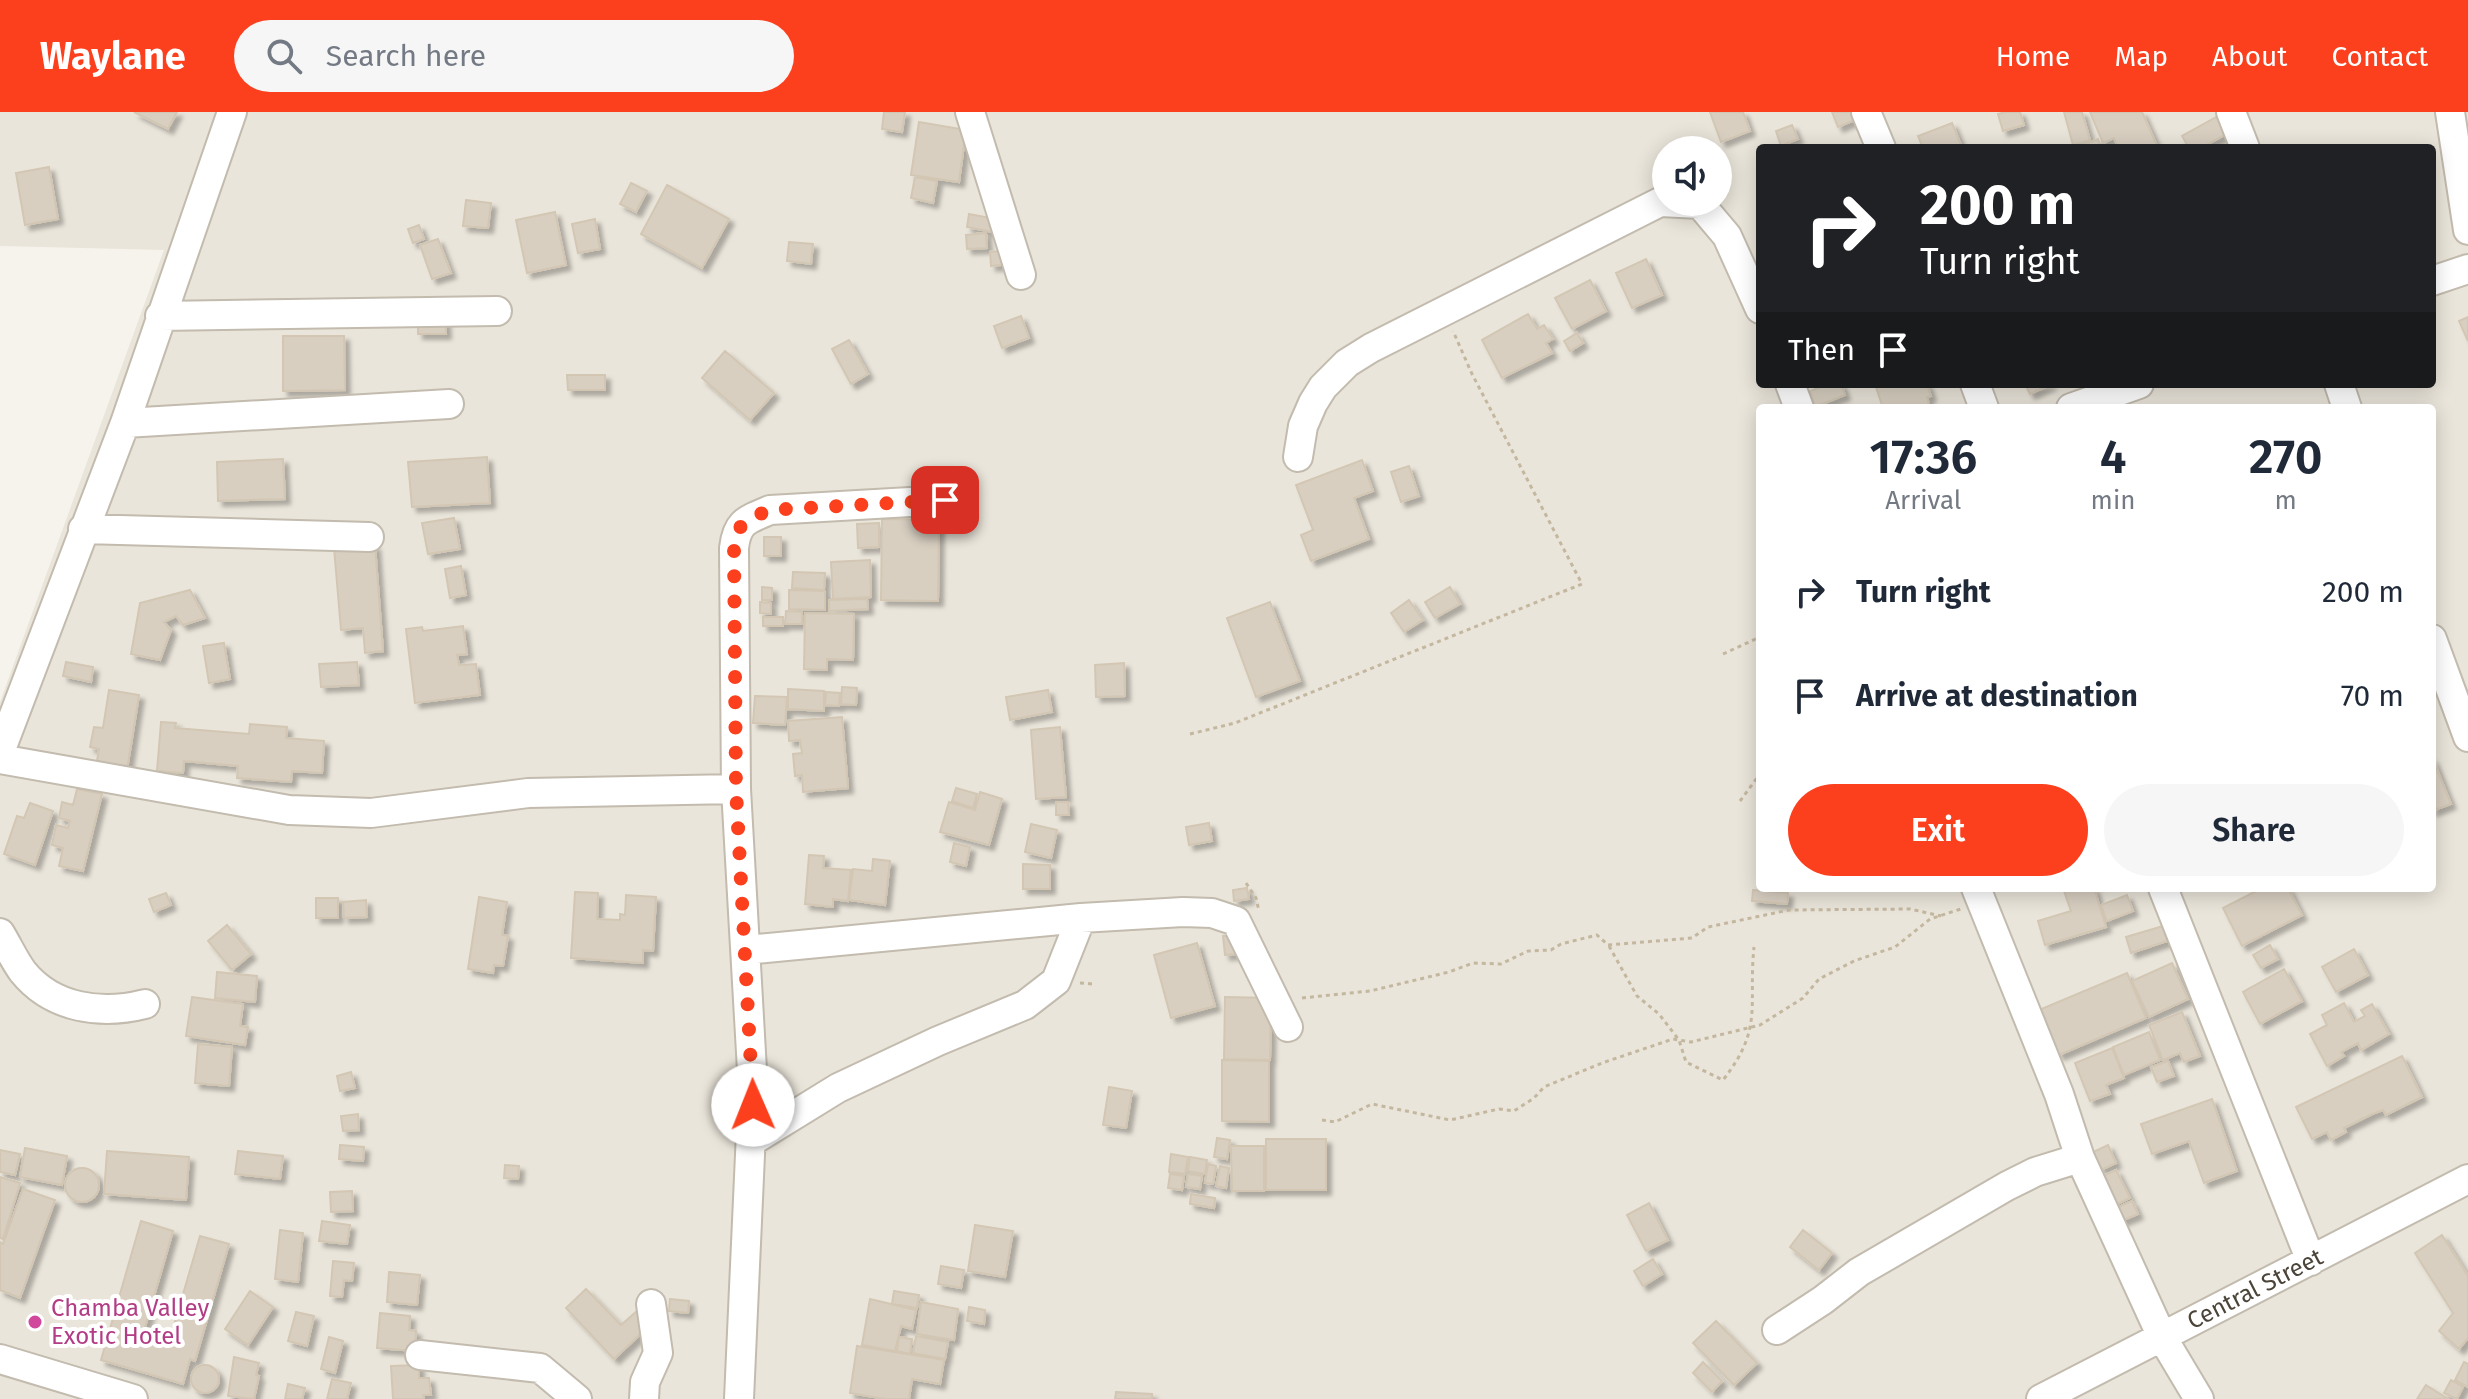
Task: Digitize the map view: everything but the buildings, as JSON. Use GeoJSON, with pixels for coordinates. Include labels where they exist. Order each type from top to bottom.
{"type":"FeatureCollection","features":[{"type":"Feature","properties":{"kind":"street"},"geometry":{"type":"LineString","coordinates":[[0,752],[125,423],[232,112]]}},
{"type":"Feature","properties":{"kind":"street"},"geometry":{"type":"LineString","coordinates":[[970,112],[1021,275]]}},
{"type":"Feature","properties":{"kind":"street"},"geometry":{"type":"LineString","coordinates":[[1866,112],[1879,144]]}},
{"type":"Feature","properties":{"kind":"street"},"geometry":{"type":"LineString","coordinates":[[2231,112],[2243,144]]}},
{"type":"Feature","properties":{"kind":"street"},"geometry":{"type":"LineString","coordinates":[[2450,112],[2468,230]]}},
{"type":"Feature","properties":{"kind":"street"},"geometry":{"type":"LineString","coordinates":[[1298,457],[1303,426],[1313,403],[1323,387],[1347,363],[1660,202],[1700,204],[1727,236],[1756,300]]}},
{"type":"Feature","properties":{"kind":"street"},"geometry":{"type":"LineString","coordinates":[[2436,280],[2468,269]]}},
{"type":"Feature","properties":{"kind":"street"},"geometry":{"type":"LineString","coordinates":[[160,316],[497,311]]}},
{"type":"Feature","properties":{"kind":"street"},"geometry":{"type":"LineString","coordinates":[[2082,404],[2128,388]]}},
{"type":"Feature","properties":{"kind":"street"},"geometry":{"type":"LineString","coordinates":[[125,423],[449,404]]}},
{"type":"Feature","properties":{"kind":"street"},"geometry":{"type":"LineString","coordinates":[[739,1399],[753,1088],[736,789],[736,530],[747,519],[770,510],[945,500]]}},
{"type":"Feature","properties":{"kind":"street"},"geometry":{"type":"LineString","coordinates":[[83,529],[369,537]]}},
{"type":"Feature","properties":{"kind":"street"},"geometry":{"type":"LineString","coordinates":[[2436,650],[2468,737]]}},
{"type":"Feature","properties":{"kind":"street"},"geometry":{"type":"LineString","coordinates":[[0,759],[289,810],[371,813],[528,793],[736,789]]}},
{"type":"Feature","properties":{"kind":"street"},"geometry":{"type":"LineString","coordinates":[[2165,892],[2311,1261]]}},
{"type":"Feature","properties":{"kind":"street"},"geometry":{"type":"LineString","coordinates":[[1979,895],[2059,1094],[2080,1158],[2162,1337],[2199,1399]]}},
{"type":"Feature","properties":{"kind":"street"},"geometry":{"type":"LineString","coordinates":[[746,950],[1081,918],[1212,913],[1236,921],[1288,1027]]}},
{"type":"Feature","properties":{"kind":"street"},"geometry":{"type":"LineString","coordinates":[[752,1141],[838,1088],[1025,1005],[1056,981],[1081,918]]}},
{"type":"Feature","properties":{"kind":"street"},"geometry":{"type":"LineString","coordinates":[[0,933],[23,972],[47,994],[85,1009],[119,1011],[145,1004]]}},
{"type":"Feature","properties":{"kind":"street"},"geometry":{"type":"LineString","coordinates":[[1777,1330],[1859,1272],[2007,1186],[2035,1172],[2080,1158]]}},
{"type":"Feature","properties":{"kind":"street","name":"Central Street"},"geometry":{"type":"LineString","coordinates":[[2041,1399],[2468,1179]]}},
{"type":"Feature","properties":{"kind":"street"},"geometry":{"type":"LineString","coordinates":[[644,1399],[645,1382],[658,1353],[651,1304]]}},
{"type":"Feature","properties":{"kind":"street"},"geometry":{"type":"LineString","coordinates":[[420,1355],[540,1368],[577,1399]]}},
{"type":"Feature","properties":{"kind":"street"},"geometry":{"type":"LineString","coordinates":[[0,1359],[133,1399]]}},
{"type":"Feature","properties":{"kind":"path"},"geometry":{"type":"LineString","coordinates":[[1190,734],[1235,723],[1582,584],[1472,374],[1446,312]]}},
{"type":"Feature","properties":{"kind":"path"},"geometry":{"type":"LineString","coordinates":[[1723,654],[1756,639]]}},
{"type":"Feature","properties":{"kind":"path"},"geometry":{"type":"LineString","coordinates":[[1740,801],[1756,779]]}},
{"type":"Feature","properties":{"kind":"path"},"geometry":{"type":"LineString","coordinates":[[1246,883],[1256,898],[1261,918]]}},
{"type":"Feature","properties":{"kind":"path"},"geometry":{"type":"LineString","coordinates":[[1322,1120],[1335,1122],[1372,1104],[1450,1120],[1499,1109],[1514,1111],[1544,1087],[1602,1063],[1673,1039],[1691,1042],[1760,1025],[1803,998],[1819,979],[1854,961],[1895,947],[1930,919],[1979,895]]}},
{"type":"Feature","properties":{"kind":"path"},"geometry":{"type":"LineString","coordinates":[[1608,945],[1692,938],[1708,927],[1789,910],[1910,909],[1941,916]]}},
{"type":"Feature","properties":{"kind":"path"},"geometry":{"type":"LineString","coordinates":[[1299,999],[1370,991],[1473,963],[1501,964],[1528,951],[1551,950],[1561,944],[1597,935],[1608,945],[1637,996],[1659,1014],[1679,1040],[1686,1062],[1723,1080],[1741,1057],[1751,1027],[1754,947]]}},
{"type":"Feature","properties":{"kind":"shaded area"},"geometry":{"type":"Polygon","coordinates":[[[0,112],[2468,112],[2468,1399],[0,1399],[0,702],[164,250],[0,246],[0,112]]]}},
{"type":"Feature","properties":{"kind":"place","name":"Chamba Valley Exotic Hotel"},"geometry":{"type":"Point","coordinates":[35,1322]}},
{"type":"Feature","properties":{"kind":"route"},"geometry":{"type":"LineString","coordinates":[[753,1105],[736,789],[736,530],[747,519],[770,510],[945,500]]}}]}
